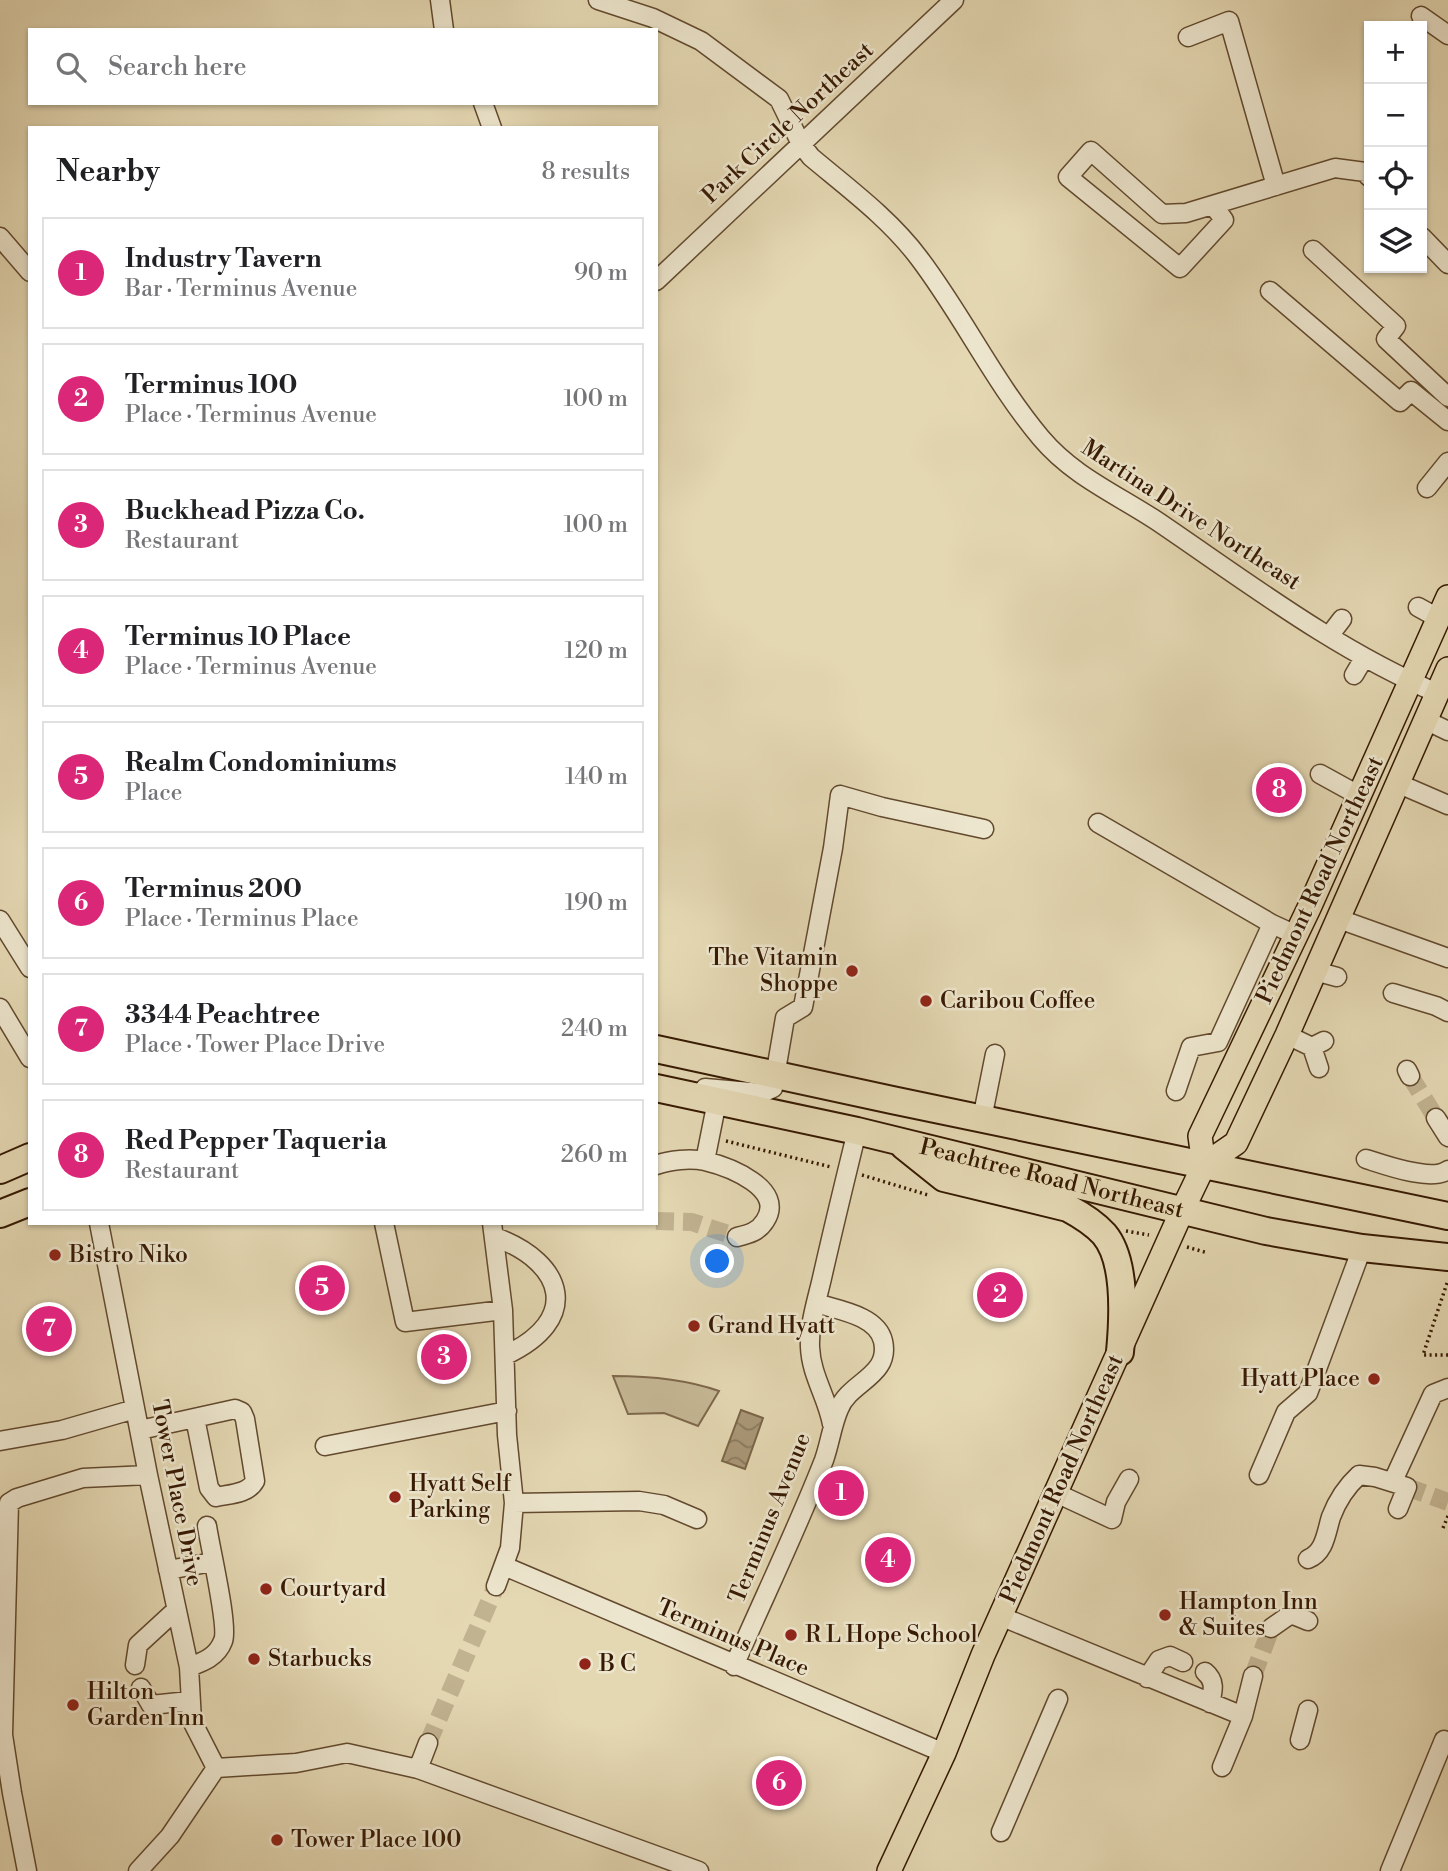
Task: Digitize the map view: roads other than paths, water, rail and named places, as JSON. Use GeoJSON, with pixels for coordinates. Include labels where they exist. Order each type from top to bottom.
{"type":"FeatureCollection","features":[{"type":"Feature","properties":{"kind":"highway","name":"Peachtree Road Northeast"},"geometry":{"type":"LineString","coordinates":[[658,1049],[1448,1216]]}},
{"type":"Feature","properties":{"kind":"highway","name":"Peachtree Road Northeast"},"geometry":{"type":"LineString","coordinates":[[658,1086],[857,1130],[1266,1231],[1362,1248],[1448,1270]]}},
{"type":"Feature","properties":{"kind":"highway"},"geometry":{"type":"LineString","coordinates":[[898,1141],[944,1178],[1068,1208],[1085,1217],[1104,1234],[1116,1260],[1121,1290],[1123,1319],[1120,1352]]}},
{"type":"Feature","properties":{"kind":"highway"},"geometry":{"type":"LineString","coordinates":[[0,1170],[28,1158]]}},
{"type":"Feature","properties":{"kind":"highway"},"geometry":{"type":"LineString","coordinates":[[0,1214],[28,1203]]}},
{"type":"Feature","properties":{"kind":"main road","name":"Piedmont Road Northeast"},"geometry":{"type":"LineString","coordinates":[[1204,1165],[1200,1136],[1360,796],[1448,597]]}},
{"type":"Feature","properties":{"kind":"main road","name":"Piedmont Road Northeast"},"geometry":{"type":"LineString","coordinates":[[889,1871],[944,1753],[1000,1616],[1182,1210],[1204,1165],[1236,1143],[1287,1035],[1326,974],[1339,919],[1448,668]]}},
{"type":"Feature","properties":{"kind":"street"},"geometry":{"type":"LineString","coordinates":[[440,0],[444,28]]}},
{"type":"Feature","properties":{"kind":"street","name":"Martina Drive Northeast"},"geometry":{"type":"LineString","coordinates":[[598,0],[653,18],[701,41],[779,99],[811,157],[897,232],[918,256],[957,312],[1012,401],[1042,440],[1065,463],[1093,484],[1151,517],[1364,658],[1437,694]]}},
{"type":"Feature","properties":{"kind":"street","name":"Park Circle Northeast"},"geometry":{"type":"LineString","coordinates":[[658,279],[954,0]]}},
{"type":"Feature","properties":{"kind":"street"},"geometry":{"type":"LineString","coordinates":[[1421,16],[1448,35]]}},
{"type":"Feature","properties":{"kind":"street"},"geometry":{"type":"LineString","coordinates":[[1188,37],[1229,21],[1276,186]]}},
{"type":"Feature","properties":{"kind":"street"},"geometry":{"type":"LineString","coordinates":[[484,105],[491,126]]}},
{"type":"Feature","properties":{"kind":"street"},"geometry":{"type":"LineString","coordinates":[[1213,205],[1224,220],[1180,268],[1068,177],[1091,151],[1161,214],[1186,213],[1335,168],[1364,172]]}},
{"type":"Feature","properties":{"kind":"street"},"geometry":{"type":"LineString","coordinates":[[0,237],[28,270]]}},
{"type":"Feature","properties":{"kind":"street"},"geometry":{"type":"LineString","coordinates":[[1427,242],[1448,264]]}},
{"type":"Feature","properties":{"kind":"street"},"geometry":{"type":"LineString","coordinates":[[1313,250],[1396,326],[1386,339],[1448,397]]}},
{"type":"Feature","properties":{"kind":"street"},"geometry":{"type":"LineString","coordinates":[[1270,291],[1400,402],[1411,391],[1448,421]]}},
{"type":"Feature","properties":{"kind":"street"},"geometry":{"type":"LineString","coordinates":[[1427,488],[1448,462]]}},
{"type":"Feature","properties":{"kind":"street"},"geometry":{"type":"LineString","coordinates":[[1418,607],[1438,618]]}},
{"type":"Feature","properties":{"kind":"street"},"geometry":{"type":"LineString","coordinates":[[1329,636],[1342,619]]}},
{"type":"Feature","properties":{"kind":"street"},"geometry":{"type":"LineString","coordinates":[[1354,676],[1364,658]]}},
{"type":"Feature","properties":{"kind":"street"},"geometry":{"type":"LineString","coordinates":[[1425,720],[1448,730]]}},
{"type":"Feature","properties":{"kind":"street"},"geometry":{"type":"LineString","coordinates":[[1320,774],[1360,796]]}},
{"type":"Feature","properties":{"kind":"street"},"geometry":{"type":"LineString","coordinates":[[1397,783],[1448,805]]}},
{"type":"Feature","properties":{"kind":"street"},"geometry":{"type":"LineString","coordinates":[[658,1086],[762,1093],[773,1088],[785,1018],[803,1007],[833,848],[840,795],[984,829]]}},
{"type":"Feature","properties":{"kind":"street"},"geometry":{"type":"LineString","coordinates":[[1098,823],[1272,924],[1296,935]]}},
{"type":"Feature","properties":{"kind":"street"},"geometry":{"type":"LineString","coordinates":[[1339,919],[1448,958]]}},
{"type":"Feature","properties":{"kind":"street"},"geometry":{"type":"LineString","coordinates":[[0,920],[28,965]]}},
{"type":"Feature","properties":{"kind":"street"},"geometry":{"type":"LineString","coordinates":[[1176,1091],[1191,1046],[1218,1042],[1272,924]]}},
{"type":"Feature","properties":{"kind":"street"},"geometry":{"type":"LineString","coordinates":[[1393,993],[1448,1012]]}},
{"type":"Feature","properties":{"kind":"street"},"geometry":{"type":"LineString","coordinates":[[0,1008],[28,1055]]}},
{"type":"Feature","properties":{"kind":"street"},"geometry":{"type":"LineString","coordinates":[[1287,1035],[1318,1044],[1319,1068]]}},
{"type":"Feature","properties":{"kind":"street"},"geometry":{"type":"LineString","coordinates":[[982,1119],[995,1054]]}},
{"type":"Feature","properties":{"kind":"street"},"geometry":{"type":"LineString","coordinates":[[705,1161],[717,1101]]}},
{"type":"Feature","properties":{"kind":"street"},"geometry":{"type":"LineString","coordinates":[[1436,1118],[1448,1137]]}},
{"type":"Feature","properties":{"kind":"street","name":"Terminus Avenue"},"geometry":{"type":"LineString","coordinates":[[833,1428],[829,1405],[813,1371],[810,1346],[816,1303],[857,1130]]}},
{"type":"Feature","properties":{"kind":"street"},"geometry":{"type":"LineString","coordinates":[[1366,1159],[1422,1174],[1443,1174],[1448,1170]]}},
{"type":"Feature","properties":{"kind":"street"},"geometry":{"type":"LineString","coordinates":[[658,1165],[679,1160],[705,1161],[752,1180],[763,1189],[770,1203],[768,1216],[752,1234],[737,1237]]}},
{"type":"Feature","properties":{"kind":"street","name":"Tower Place Drive"},"geometry":{"type":"LineString","coordinates":[[99,1225],[189,1667],[192,1721],[216,1768]]}},
{"type":"Feature","properties":{"kind":"street"},"geometry":{"type":"LineString","coordinates":[[384,1225],[405,1322],[503,1310]]}},
{"type":"Feature","properties":{"kind":"street"},"geometry":{"type":"LineString","coordinates":[[494,1230],[503,1310],[514,1503],[510,1548],[496,1586]]}},
{"type":"Feature","properties":{"kind":"street"},"geometry":{"type":"LineString","coordinates":[[494,1230],[533,1256],[546,1270],[555,1288],[554,1308],[545,1326],[523,1346],[506,1355]]}},
{"type":"Feature","properties":{"kind":"street"},"geometry":{"type":"LineString","coordinates":[[1259,1475],[1286,1412],[1308,1394],[1362,1248]]}},
{"type":"Feature","properties":{"kind":"street","name":"Terminus Avenue"},"geometry":{"type":"LineString","coordinates":[[734,1665],[825,1457],[839,1406],[847,1395],[872,1377],[881,1363],[884,1350],[883,1338],[874,1326],[859,1317],[816,1303]]}},
{"type":"Feature","properties":{"kind":"street"},"geometry":{"type":"LineString","coordinates":[[1393,1481],[1433,1394],[1448,1388]]}},
{"type":"Feature","properties":{"kind":"street"},"geometry":{"type":"LineString","coordinates":[[0,1441],[62,1430],[135,1409]]}},
{"type":"Feature","properties":{"kind":"street"},"geometry":{"type":"LineString","coordinates":[[140,1430],[235,1409],[242,1412],[246,1419],[255,1481],[252,1487],[216,1497],[212,1494],[195,1418]]}},
{"type":"Feature","properties":{"kind":"street"},"geometry":{"type":"LineString","coordinates":[[325,1446],[435,1431],[507,1411]]}},
{"type":"Feature","properties":{"kind":"street"},"geometry":{"type":"LineString","coordinates":[[27,1871],[3,1735],[9,1503],[17,1498],[83,1478],[148,1475]]}},
{"type":"Feature","properties":{"kind":"street"},"geometry":{"type":"LineString","coordinates":[[1308,1559],[1314,1557],[1323,1546],[1332,1516],[1348,1485],[1359,1475],[1393,1481],[1407,1487],[1398,1509]]}},
{"type":"Feature","properties":{"kind":"street"},"geometry":{"type":"LineString","coordinates":[[1056,1493],[1112,1519],[1116,1502],[1129,1479]]}},
{"type":"Feature","properties":{"kind":"street"},"geometry":{"type":"LineString","coordinates":[[514,1503],[639,1501],[664,1504],[697,1519]]}},
{"type":"Feature","properties":{"kind":"street"},"geometry":{"type":"LineString","coordinates":[[189,1667],[212,1657],[219,1650],[226,1633],[207,1526]]}},
{"type":"Feature","properties":{"kind":"street"},"geometry":{"type":"LineString","coordinates":[[168,1570],[213,1562]]}},
{"type":"Feature","properties":{"kind":"street","name":"Terminus Place"},"geometry":{"type":"LineString","coordinates":[[504,1566],[944,1753]]}},
{"type":"Feature","properties":{"kind":"street"},"geometry":{"type":"LineString","coordinates":[[135,1665],[138,1644],[176,1609]]}},
{"type":"Feature","properties":{"kind":"street"},"geometry":{"type":"LineString","coordinates":[[1271,1628],[1291,1614],[1308,1621]]}},
{"type":"Feature","properties":{"kind":"street"},"geometry":{"type":"LineString","coordinates":[[1000,1616],[1242,1716]]}},
{"type":"Feature","properties":{"kind":"street"},"geometry":{"type":"LineString","coordinates":[[1147,1678],[1159,1660],[1170,1656],[1183,1662]]}},
{"type":"Feature","properties":{"kind":"street"},"geometry":{"type":"LineString","coordinates":[[1205,1672],[1211,1677],[1213,1689],[1210,1703]]}},
{"type":"Feature","properties":{"kind":"street"},"geometry":{"type":"LineString","coordinates":[[1222,1768],[1242,1716],[1253,1676]]}},
{"type":"Feature","properties":{"kind":"street"},"geometry":{"type":"LineString","coordinates":[[141,1688],[152,1705],[189,1701]]}},
{"type":"Feature","properties":{"kind":"street"},"geometry":{"type":"LineString","coordinates":[[1001,1832],[1058,1699]]}},
{"type":"Feature","properties":{"kind":"street"},"geometry":{"type":"LineString","coordinates":[[1300,1740],[1308,1710]]}},
{"type":"Feature","properties":{"kind":"street"},"geometry":{"type":"LineString","coordinates":[[1390,1871],[1444,1740]]}},
{"type":"Feature","properties":{"kind":"street"},"geometry":{"type":"LineString","coordinates":[[418,1769],[428,1743]]}},
{"type":"Feature","properties":{"kind":"street"},"geometry":{"type":"LineString","coordinates":[[138,1871],[170,1836],[216,1768],[296,1763],[347,1753],[418,1769],[699,1871]]}},
{"type":"Feature","properties":{"kind":"water"},"geometry":{"type":"Polygon","coordinates":[[[741,1410],[763,1418],[745,1469],[722,1461],[741,1410]]]}},
{"type":"Feature","properties":{"kind":"tunnel"},"geometry":{"type":"LineString","coordinates":[[1410,1076],[1436,1118]]}},
{"type":"Feature","properties":{"kind":"tunnel"},"geometry":{"type":"LineString","coordinates":[[658,1221],[692,1222],[737,1237]]}},
{"type":"Feature","properties":{"kind":"tunnel"},"geometry":{"type":"LineString","coordinates":[[1407,1487],[1448,1502]]}},
{"type":"Feature","properties":{"kind":"tunnel"},"geometry":{"type":"LineString","coordinates":[[428,1743],[496,1586]]}},
{"type":"Feature","properties":{"kind":"tunnel"},"geometry":{"type":"LineString","coordinates":[[1253,1676],[1271,1628]]}},
{"type":"Feature","properties":{"kind":"place","name":"Red Pepper Taqueria"},"geometry":{"type":"Point","coordinates":[1279,790]}},
{"type":"Feature","properties":{"kind":"place","name":"The Vitamin Shoppe"},"geometry":{"type":"Point","coordinates":[852,971]}},
{"type":"Feature","properties":{"kind":"place","name":"Caribou Coffee"},"geometry":{"type":"Point","coordinates":[926,1001]}},
{"type":"Feature","properties":{"kind":"place","name":"Bistro Niko"},"geometry":{"type":"Point","coordinates":[55,1255]}},
{"type":"Feature","properties":{"kind":"place","name":"Realm Condominiums"},"geometry":{"type":"Point","coordinates":[322,1288]}},
{"type":"Feature","properties":{"kind":"place","name":"Terminus 100"},"geometry":{"type":"Point","coordinates":[1000,1295]}},
{"type":"Feature","properties":{"kind":"place","name":"Grand Hyatt"},"geometry":{"type":"Point","coordinates":[694,1326]}},
{"type":"Feature","properties":{"kind":"place","name":"3344 Peachtree"},"geometry":{"type":"Point","coordinates":[49,1329]}},
{"type":"Feature","properties":{"kind":"place","name":"Buckhead Pizza Co."},"geometry":{"type":"Point","coordinates":[444,1357]}},
{"type":"Feature","properties":{"kind":"place","name":"Hyatt Place"},"geometry":{"type":"Point","coordinates":[1374,1379]}},
{"type":"Feature","properties":{"kind":"place","name":"Industry Tavern"},"geometry":{"type":"Point","coordinates":[841,1493]}},
{"type":"Feature","properties":{"kind":"place","name":"Hyatt Self Parking"},"geometry":{"type":"Point","coordinates":[395,1497]}},
{"type":"Feature","properties":{"kind":"place","name":"Terminus 10 Place"},"geometry":{"type":"Point","coordinates":[888,1560]}},
{"type":"Feature","properties":{"kind":"place","name":"Courtyard"},"geometry":{"type":"Point","coordinates":[266,1589]}},
{"type":"Feature","properties":{"kind":"place","name":"Hampton Inn & Suites"},"geometry":{"type":"Point","coordinates":[1165,1615]}},
{"type":"Feature","properties":{"kind":"place","name":"R L Hope School"},"geometry":{"type":"Point","coordinates":[791,1635]}},
{"type":"Feature","properties":{"kind":"place","name":"Starbucks"},"geometry":{"type":"Point","coordinates":[254,1659]}},
{"type":"Feature","properties":{"kind":"place","name":"B C"},"geometry":{"type":"Point","coordinates":[585,1664]}},
{"type":"Feature","properties":{"kind":"place","name":"Hilton Garden Inn"},"geometry":{"type":"Point","coordinates":[73,1705]}},
{"type":"Feature","properties":{"kind":"place","name":"Terminus 200"},"geometry":{"type":"Point","coordinates":[779,1783]}},
{"type":"Feature","properties":{"kind":"place","name":"Tower Place 100"},"geometry":{"type":"Point","coordinates":[277,1840]}}]}
